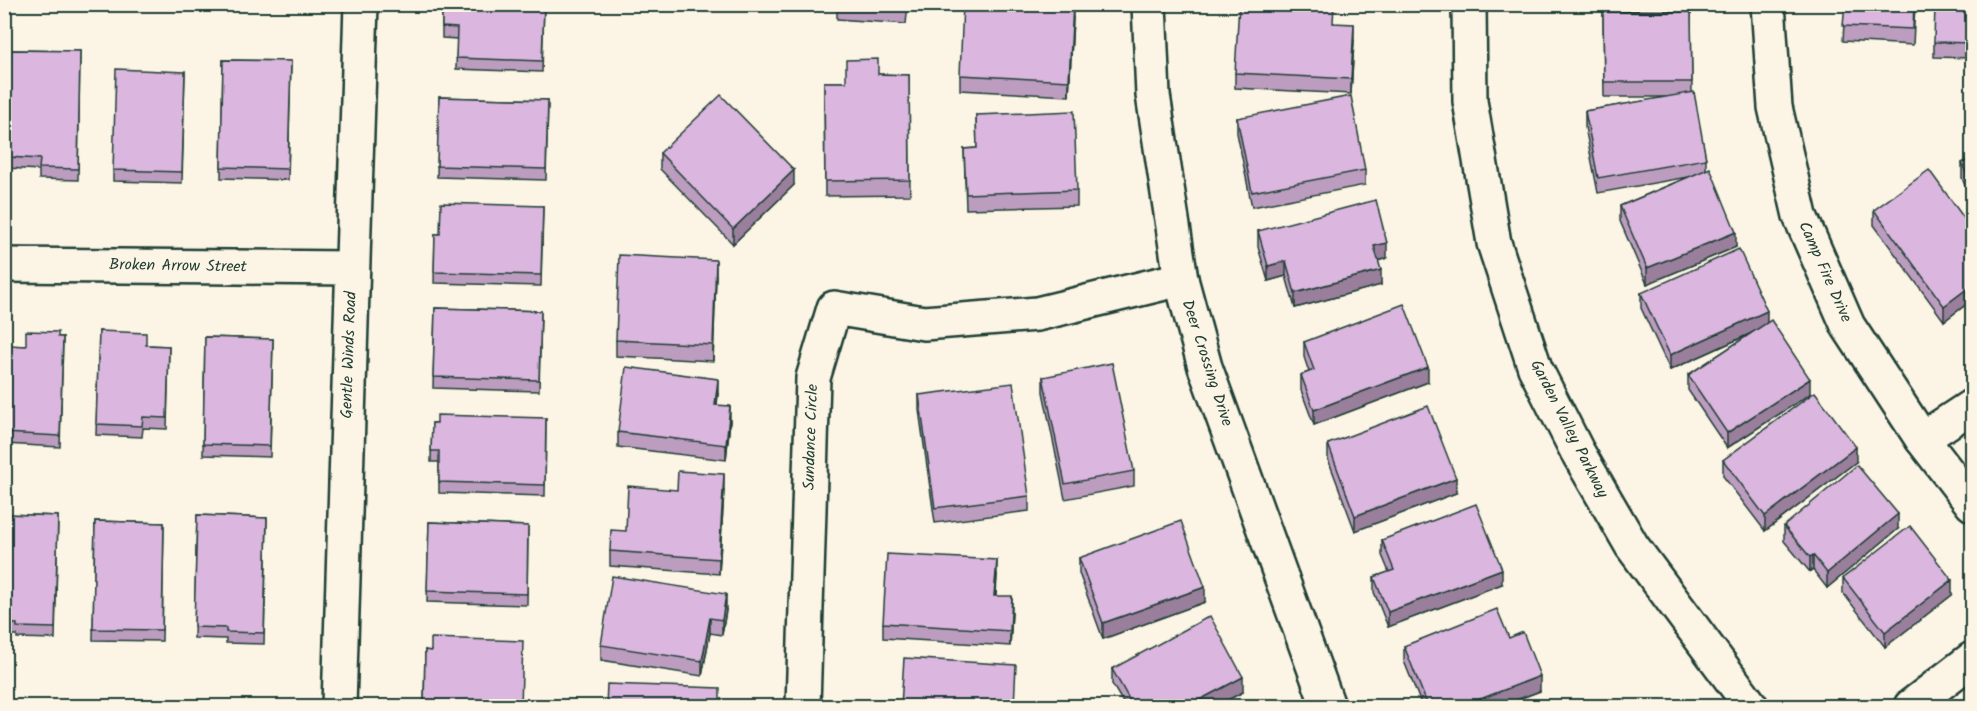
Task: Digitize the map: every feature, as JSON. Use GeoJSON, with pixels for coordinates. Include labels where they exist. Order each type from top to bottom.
{"type":"FeatureCollection","features":[{"type":"Feature","properties":{"kind":"street","name":"Gentle Winds Road"},"geometry":{"type":"LineString","coordinates":[[339,706],[361,4]]}},
{"type":"Feature","properties":{"kind":"street","name":"Deer Crossing Drive"},"geometry":{"type":"LineString","coordinates":[[1149,4],[1153,95],[1181,279],[1205,367],[1329,706]]}},
{"type":"Feature","properties":{"kind":"street","name":"Garden Valley Parkway"},"geometry":{"type":"LineString","coordinates":[[1469,4],[1470,101],[1494,243],[1535,368],[1577,451],[1632,546],[1751,706]]}},
{"type":"Feature","properties":{"kind":"street","name":"Camp Fire Drive"},"geometry":{"type":"LineString","coordinates":[[1768,4],[1775,107],[1800,216],[1848,326],[1922,439],[1972,504]]}},
{"type":"Feature","properties":{"kind":"street","name":"Broken Arrow Street"},"geometry":{"type":"LineString","coordinates":[[4,265],[352,268]]}},
{"type":"Feature","properties":{"kind":"street","name":"Sundance Circle"},"geometry":{"type":"LineString","coordinates":[[803,706],[813,378],[834,308],[924,323],[1037,314],[1181,279]]}},
{"type":"Feature","properties":{"kind":"street"},"geometry":{"type":"LineString","coordinates":[[1922,439],[1972,406]]}},
{"type":"Feature","properties":{"kind":"street"},"geometry":{"type":"LineString","coordinates":[[1911,706],[1972,659]]}},
{"type":"Feature","properties":{"kind":"building"},"geometry":{"type":"Polygon","coordinates":[[[442,4],[544,4],[542,61],[456,58],[457,28],[442,27],[442,4]]]}},
{"type":"Feature","properties":{"kind":"building"},"geometry":{"type":"Polygon","coordinates":[[[852,4],[907,4],[906,9],[852,4]]]}},
{"type":"Feature","properties":{"kind":"building"},"geometry":{"type":"Polygon","coordinates":[[[963,4],[1073,4],[1069,81],[960,75],[963,4]]]}},
{"type":"Feature","properties":{"kind":"building"},"geometry":{"type":"Polygon","coordinates":[[[1239,4],[1334,4],[1333,23],[1354,24],[1351,79],[1235,73],[1239,4]]]}},
{"type":"Feature","properties":{"kind":"building"},"geometry":{"type":"Polygon","coordinates":[[[1845,4],[1914,4],[1913,29],[1843,26],[1845,4]]]}},
{"type":"Feature","properties":{"kind":"building"},"geometry":{"type":"Polygon","coordinates":[[[1935,4],[1972,4],[1972,43],[1934,42],[1935,4]]]}},
{"type":"Feature","properties":{"kind":"building"},"geometry":{"type":"Polygon","coordinates":[[[1603,12],[1691,12],[1692,82],[1604,82],[1603,12]]]}},
{"type":"Feature","properties":{"kind":"building"},"geometry":{"type":"Polygon","coordinates":[[[11,50],[80,51],[78,169],[39,168],[40,159],[8,157],[11,50]]]}},
{"type":"Feature","properties":{"kind":"building"},"geometry":{"type":"Polygon","coordinates":[[[878,59],[878,74],[909,75],[910,180],[825,181],[824,82],[846,82],[846,60],[878,59]]]}},
{"type":"Feature","properties":{"kind":"building"},"geometry":{"type":"Polygon","coordinates":[[[223,60],[291,61],[288,169],[221,167],[223,60]]]}},
{"type":"Feature","properties":{"kind":"building"},"geometry":{"type":"Polygon","coordinates":[[[116,69],[185,72],[182,172],[113,170],[116,69]]]}},
{"type":"Feature","properties":{"kind":"building"},"geometry":{"type":"Polygon","coordinates":[[[1694,92],[1706,159],[1598,178],[1585,111],[1694,92]]]}},
{"type":"Feature","properties":{"kind":"building"},"geometry":{"type":"Polygon","coordinates":[[[721,95],[794,170],[733,229],[660,153],[721,95]]]}},
{"type":"Feature","properties":{"kind":"building"},"geometry":{"type":"Polygon","coordinates":[[[1351,96],[1365,170],[1252,192],[1237,118],[1351,96]]]}},
{"type":"Feature","properties":{"kind":"building"},"geometry":{"type":"Polygon","coordinates":[[[439,97],[548,100],[546,169],[437,166],[439,97]]]}},
{"type":"Feature","properties":{"kind":"building"},"geometry":{"type":"Polygon","coordinates":[[[1074,111],[1077,190],[966,194],[964,149],[977,148],[976,115],[1074,111]]]}},
{"type":"Feature","properties":{"kind":"building"},"geometry":{"type":"Polygon","coordinates":[[[1972,158],[1972,187],[1962,163],[1972,158]]]}},
{"type":"Feature","properties":{"kind":"building"},"geometry":{"type":"Polygon","coordinates":[[[1710,168],[1736,232],[1647,268],[1620,206],[1710,168]]]}},
{"type":"Feature","properties":{"kind":"building"},"geometry":{"type":"Polygon","coordinates":[[[1929,170],[1972,229],[1972,285],[1944,306],[1874,210],[1929,170]]]}},
{"type":"Feature","properties":{"kind":"building"},"geometry":{"type":"Polygon","coordinates":[[[1376,200],[1387,243],[1374,246],[1381,270],[1295,293],[1286,261],[1268,266],[1258,231],[1376,200]]]}},
{"type":"Feature","properties":{"kind":"building"},"geometry":{"type":"Polygon","coordinates":[[[441,203],[543,206],[541,275],[434,272],[435,234],[440,234],[441,203]]]}},
{"type":"Feature","properties":{"kind":"building"},"geometry":{"type":"Polygon","coordinates":[[[1739,249],[1767,311],[1670,355],[1641,293],[1739,249]]]}},
{"type":"Feature","properties":{"kind":"building"},"geometry":{"type":"Polygon","coordinates":[[[619,255],[716,260],[713,345],[616,340],[619,255]]]}},
{"type":"Feature","properties":{"kind":"building"},"geometry":{"type":"Polygon","coordinates":[[[1404,304],[1428,367],[1314,410],[1301,375],[1314,370],[1304,342],[1404,304]]]}},
{"type":"Feature","properties":{"kind":"building"},"geometry":{"type":"Polygon","coordinates":[[[435,308],[541,311],[539,380],[433,377],[435,308]]]}},
{"type":"Feature","properties":{"kind":"building"},"geometry":{"type":"Polygon","coordinates":[[[1771,320],[1810,379],[1727,433],[1688,375],[1771,320]]]}},
{"type":"Feature","properties":{"kind":"building"},"geometry":{"type":"Polygon","coordinates":[[[26,331],[58,332],[58,337],[63,337],[60,436],[4,433],[4,345],[26,346],[26,331]]]}},
{"type":"Feature","properties":{"kind":"building"},"geometry":{"type":"Polygon","coordinates":[[[99,331],[146,333],[146,345],[169,346],[167,418],[143,417],[142,426],[96,424],[99,331]]]}},
{"type":"Feature","properties":{"kind":"building"},"geometry":{"type":"Polygon","coordinates":[[[205,337],[273,339],[270,446],[203,444],[205,337]]]}},
{"type":"Feature","properties":{"kind":"building"},"geometry":{"type":"Polygon","coordinates":[[[1112,363],[1134,471],[1065,484],[1043,377],[1112,363]]]}},
{"type":"Feature","properties":{"kind":"building"},"geometry":{"type":"Polygon","coordinates":[[[626,367],[718,379],[715,405],[730,406],[726,445],[618,432],[626,367]]]}},
{"type":"Feature","properties":{"kind":"building"},"geometry":{"type":"Polygon","coordinates":[[[1013,383],[1029,496],[935,508],[919,395],[1013,383]]]}},
{"type":"Feature","properties":{"kind":"building"},"geometry":{"type":"Polygon","coordinates":[[[1815,392],[1856,447],[1765,516],[1723,460],[1815,392]]]}},
{"type":"Feature","properties":{"kind":"building"},"geometry":{"type":"Polygon","coordinates":[[[1428,406],[1456,478],[1355,516],[1328,444],[1428,406]]]}},
{"type":"Feature","properties":{"kind":"building"},"geometry":{"type":"Polygon","coordinates":[[[437,415],[546,418],[545,485],[439,482],[439,451],[431,451],[432,423],[437,423],[437,415]]]}},
{"type":"Feature","properties":{"kind":"building"},"geometry":{"type":"Polygon","coordinates":[[[1857,465],[1898,514],[1827,573],[1813,555],[1810,557],[1784,526],[1857,465]]]}},
{"type":"Feature","properties":{"kind":"building"},"geometry":{"type":"Polygon","coordinates":[[[678,471],[724,474],[719,559],[610,551],[611,530],[626,531],[628,486],[677,490],[678,471]]]}},
{"type":"Feature","properties":{"kind":"building"},"geometry":{"type":"Polygon","coordinates":[[[1476,504],[1502,569],[1388,612],[1374,577],[1394,570],[1382,540],[1476,504]]]}},
{"type":"Feature","properties":{"kind":"building"},"geometry":{"type":"Polygon","coordinates":[[[4,514],[58,516],[55,628],[17,627],[17,624],[4,624],[4,514]]]}},
{"type":"Feature","properties":{"kind":"building"},"geometry":{"type":"Polygon","coordinates":[[[197,515],[267,518],[264,633],[226,632],[226,628],[194,627],[197,515]]]}},
{"type":"Feature","properties":{"kind":"building"},"geometry":{"type":"Polygon","coordinates":[[[95,521],[164,523],[162,630],[93,629],[95,521]]]}},
{"type":"Feature","properties":{"kind":"building"},"geometry":{"type":"Polygon","coordinates":[[[1181,521],[1205,587],[1103,623],[1079,558],[1181,521]]]}},
{"type":"Feature","properties":{"kind":"building"},"geometry":{"type":"Polygon","coordinates":[[[429,522],[528,526],[527,594],[427,591],[429,522]]]}},
{"type":"Feature","properties":{"kind":"building"},"geometry":{"type":"Polygon","coordinates":[[[1910,526],[1952,580],[1885,632],[1843,578],[1910,526]]]}},
{"type":"Feature","properties":{"kind":"building"},"geometry":{"type":"Polygon","coordinates":[[[887,554],[997,560],[994,596],[1012,596],[1010,631],[883,623],[887,554]]]}},
{"type":"Feature","properties":{"kind":"building"},"geometry":{"type":"Polygon","coordinates":[[[612,576],[726,594],[722,620],[710,618],[702,661],[601,645],[612,576]]]}},
{"type":"Feature","properties":{"kind":"building"},"geometry":{"type":"Polygon","coordinates":[[[1497,609],[1509,638],[1523,632],[1540,676],[1462,706],[1428,706],[1404,646],[1497,609]]]}},
{"type":"Feature","properties":{"kind":"building"},"geometry":{"type":"Polygon","coordinates":[[[1210,616],[1243,677],[1188,706],[1133,706],[1112,669],[1210,616]]]}},
{"type":"Feature","properties":{"kind":"building"},"geometry":{"type":"Polygon","coordinates":[[[431,638],[523,641],[521,706],[424,705],[425,650],[431,651],[431,638]]]}},
{"type":"Feature","properties":{"kind":"building"},"geometry":{"type":"Polygon","coordinates":[[[904,658],[1016,665],[1014,706],[901,706],[904,658]]]}},
{"type":"Feature","properties":{"kind":"building"},"geometry":{"type":"Polygon","coordinates":[[[607,684],[720,688],[720,706],[606,706],[607,684]]]}}]}
